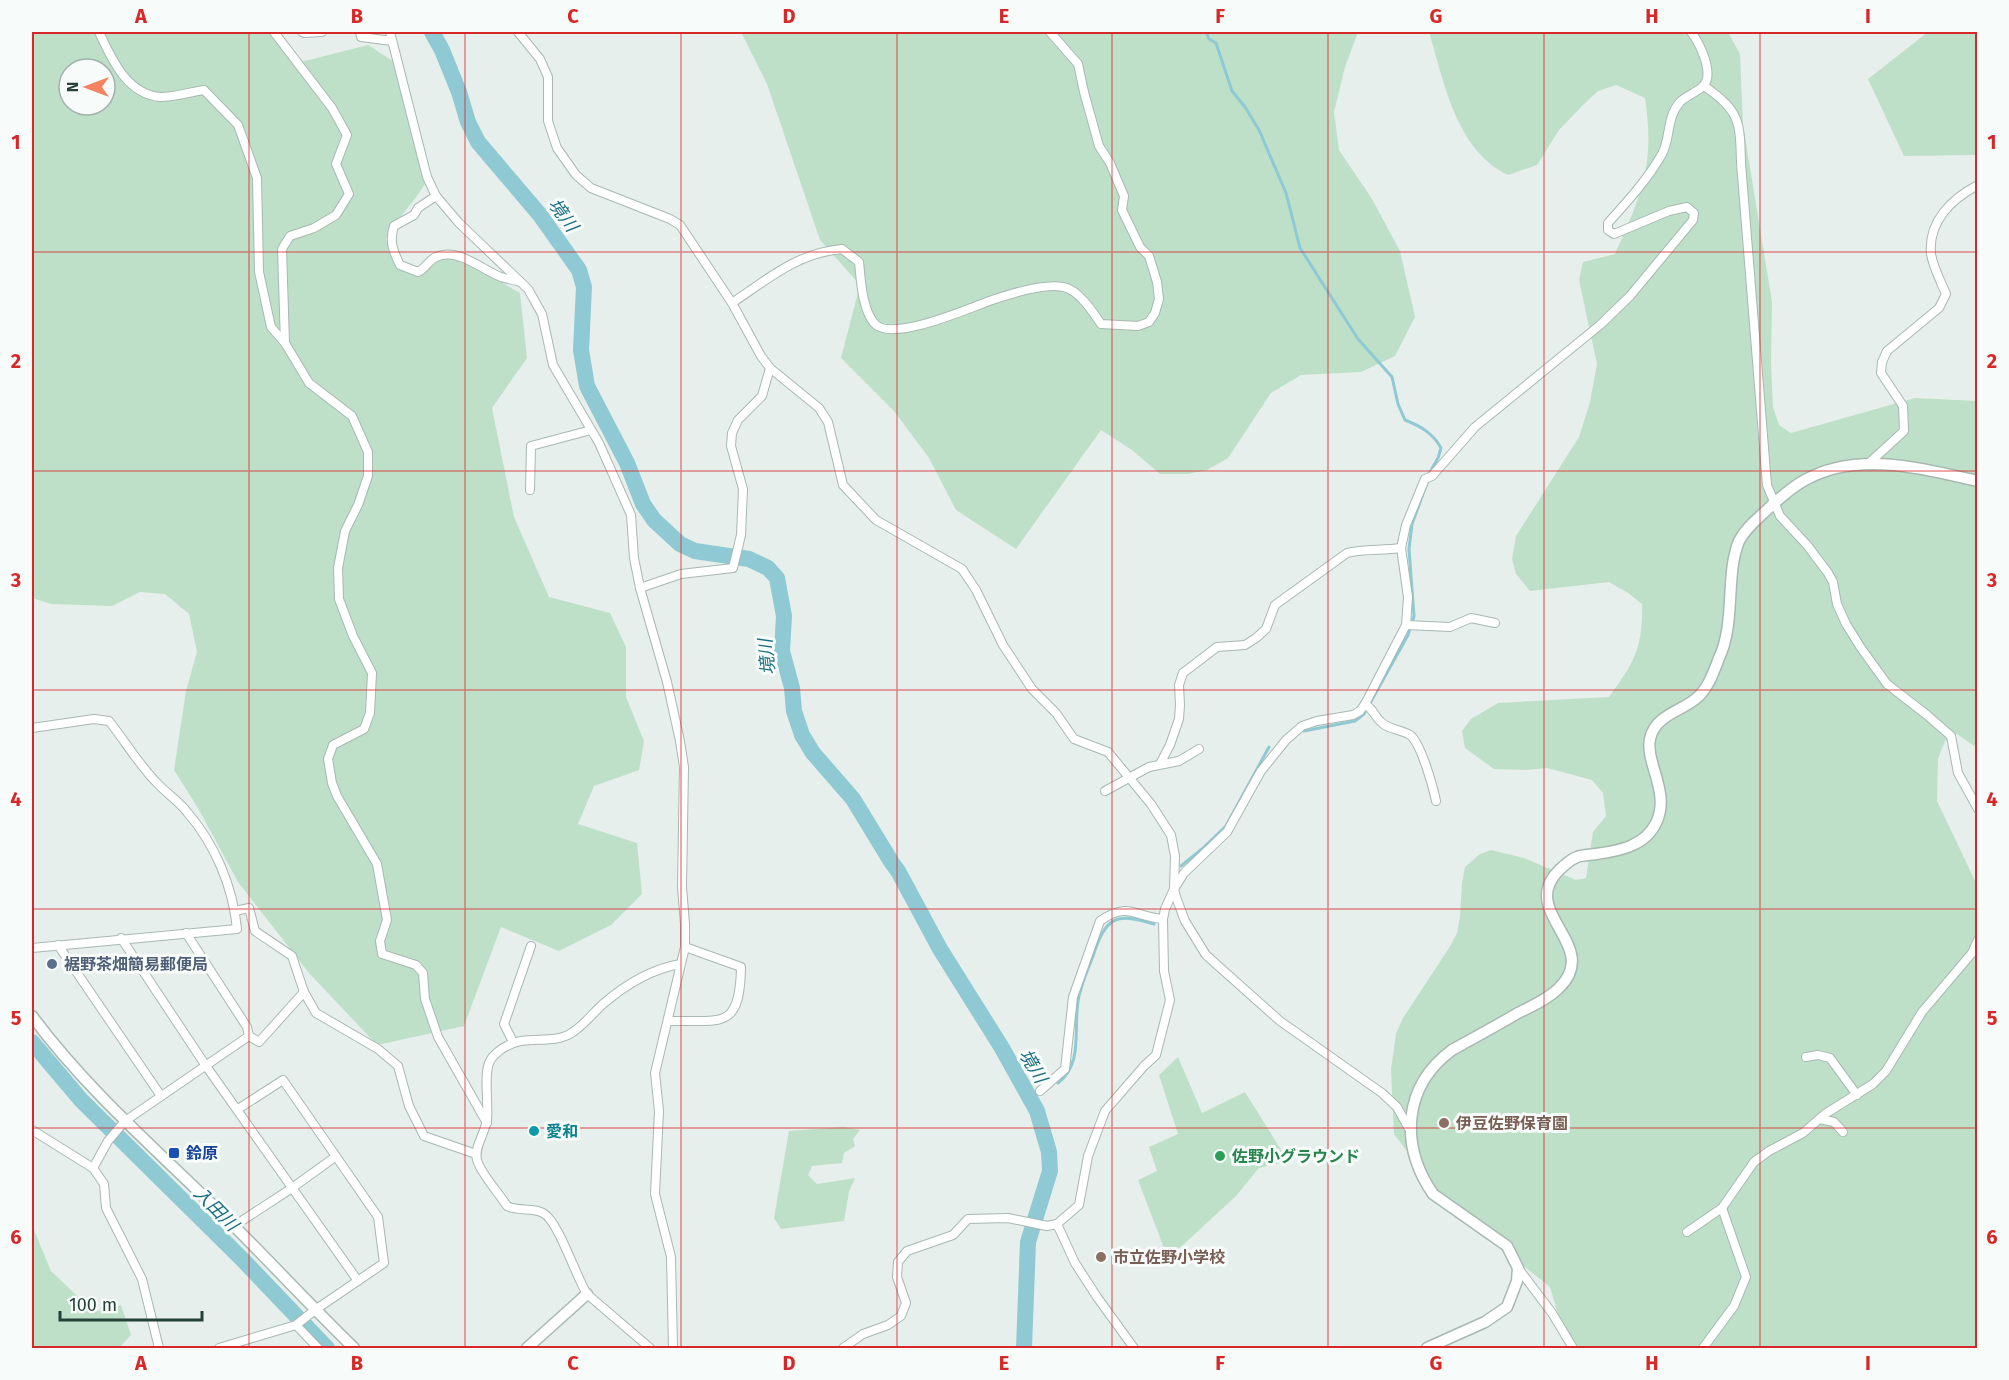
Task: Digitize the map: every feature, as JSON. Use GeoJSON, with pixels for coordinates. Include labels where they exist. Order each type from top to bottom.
{"type":"FeatureCollection","features":[{"type":"Feature","properties":{"kind":"street"},"geometry":{"type":"LineString","coordinates":[[99,32],[108,53],[122,75],[143,94],[162,97],[204,90],[238,125],[257,178],[259,272],[271,327],[285,343],[309,383],[352,416],[368,452],[368,476],[358,505],[345,531],[338,568],[339,599],[353,636],[372,673],[370,713],[364,729],[333,745],[328,759],[332,783],[337,796],[376,864],[387,920],[380,940],[382,954],[416,965],[423,973],[425,999],[438,1037],[487,1123]]}},
{"type":"Feature","properties":{"kind":"street"},"geometry":{"type":"LineString","coordinates":[[274,32],[332,108],[347,135],[336,164],[349,194],[336,215],[314,228],[290,236],[282,249],[285,343]]}},
{"type":"Feature","properties":{"kind":"street"},"geometry":{"type":"LineString","coordinates":[[302,32],[322,32]]}},
{"type":"Feature","properties":{"kind":"street"},"geometry":{"type":"LineString","coordinates":[[360,32],[361,37],[392,41]]}},
{"type":"Feature","properties":{"kind":"street"},"geometry":{"type":"LineString","coordinates":[[390,32],[421,159],[436,196],[459,223],[528,289],[542,314],[553,365],[599,443],[631,515],[634,558],[640,588],[667,682],[684,767],[682,887],[685,947],[655,1073],[659,1111],[656,1194],[671,1257],[673,1348]]}},
{"type":"Feature","properties":{"kind":"street"},"geometry":{"type":"LineString","coordinates":[[518,32],[540,59],[548,77],[548,121],[556,148],[570,167],[591,188],[680,225],[732,303],[770,368],[819,408],[828,422],[843,485],[876,520],[962,569],[976,590],[1003,645],[1032,689],[1056,713],[1074,739],[1108,752],[1151,804],[1171,835],[1175,856],[1174,889],[1185,921],[1206,955],[1280,1021],[1382,1093],[1397,1107],[1411,1133]]}},
{"type":"Feature","properties":{"kind":"street"},"geometry":{"type":"LineString","coordinates":[[732,303],[796,261],[822,250],[842,249],[859,262],[863,298],[874,324],[882,328],[906,329],[920,326],[996,298],[1037,288],[1064,286],[1086,302],[1101,324],[1138,326],[1149,322],[1155,313],[1159,299],[1157,282],[1149,256],[1140,248],[1122,210],[1124,196],[1110,163],[1099,146],[1078,64],[1050,32]]}},
{"type":"Feature","properties":{"kind":"street"},"geometry":{"type":"LineString","coordinates":[[843,1348],[863,1334],[888,1325],[901,1316],[906,1303],[897,1277],[898,1262],[907,1251],[953,1235],[968,1219],[1008,1218],[1047,1226],[1057,1224],[1079,1205],[1088,1156],[1105,1111],[1156,1055],[1170,1000],[1164,970],[1164,919],[1165,909],[1174,889],[1184,873],[1227,832],[1261,771],[1274,752],[1286,740],[1302,726],[1353,715],[1368,706],[1410,625],[1401,548],[1406,525],[1429,477],[1475,427],[1600,325],[1630,296],[1693,220],[1694,213],[1687,207],[1669,211],[1614,234],[1608,230],[1608,223],[1649,174],[1663,152],[1669,120],[1680,102],[1704,86],[1707,81],[1708,73],[1696,38],[1691,32]]}},
{"type":"Feature","properties":{"kind":"street"},"geometry":{"type":"LineString","coordinates":[[1704,86],[1728,104],[1735,113],[1740,129],[1767,485],[1780,516],[1807,545],[1828,573],[1833,582],[1837,604],[1860,648],[1887,684],[1951,736],[1958,773],[1977,809]]}},
{"type":"Feature","properties":{"kind":"street"},"geometry":{"type":"LineString","coordinates":[[1868,465],[1904,431],[1903,406],[1881,373],[1882,362],[1887,351],[1939,308],[1946,294],[1931,256],[1932,235],[1943,210],[1977,185]]}},
{"type":"Feature","properties":{"kind":"street"},"geometry":{"type":"LineString","coordinates":[[436,196],[418,208],[414,215],[394,226],[390,237],[399,265],[418,272],[434,258],[447,254],[463,258],[501,277],[520,282]]}},
{"type":"Feature","properties":{"kind":"street"},"geometry":{"type":"LineString","coordinates":[[640,588],[681,574],[733,568],[741,535],[743,489],[731,446],[732,432],[738,420],[762,396],[770,368]]}},
{"type":"Feature","properties":{"kind":"street"},"geometry":{"type":"LineString","coordinates":[[530,490],[531,446],[591,430]]}},
{"type":"Feature","properties":{"kind":"street"},"geometry":{"type":"LineString","coordinates":[[1573,1348],[1552,1313],[1518,1268],[1507,1246],[1433,1194],[1416,1164],[1411,1133],[1411,1116],[1418,1092],[1428,1073],[1439,1060],[1452,1050],[1545,998],[1560,987],[1569,974],[1572,959],[1569,944],[1550,912],[1548,902],[1548,891],[1552,879],[1576,857],[1620,850],[1635,845],[1647,836],[1657,822],[1660,793],[1649,750],[1650,738],[1656,726],[1666,716],[1698,697],[1706,687],[1723,651],[1728,629],[1735,557],[1740,541],[1748,528],[1789,489],[1807,478],[1846,467],[1915,466],[1977,481]]}},
{"type":"Feature","properties":{"kind":"street"},"geometry":{"type":"LineString","coordinates":[[1160,764],[1170,746],[1179,718],[1179,685],[1183,673],[1217,647],[1245,645],[1256,639],[1266,629],[1275,605],[1347,553],[1356,550],[1378,551],[1401,548]]}},
{"type":"Feature","properties":{"kind":"street"},"geometry":{"type":"LineString","coordinates":[[1410,625],[1450,627],[1471,618],[1495,623]]}},
{"type":"Feature","properties":{"kind":"street"},"geometry":{"type":"LineString","coordinates":[[1368,706],[1380,722],[1410,736],[1415,742],[1431,779],[1436,801]]}},
{"type":"Feature","properties":{"kind":"street"},"geometry":{"type":"LineString","coordinates":[[32,728],[94,719],[109,721],[156,783],[186,810],[200,828],[223,871],[235,910],[237,929],[32,948]]}},
{"type":"Feature","properties":{"kind":"street"},"geometry":{"type":"LineString","coordinates":[[1105,791],[1149,767],[1179,761],[1199,749]]}},
{"type":"Feature","properties":{"kind":"street"},"geometry":{"type":"LineString","coordinates":[[235,910],[249,908],[255,931],[292,956],[304,992],[316,1013],[378,1049],[398,1066],[410,1106],[424,1136],[476,1154]]}},
{"type":"Feature","properties":{"kind":"street"},"geometry":{"type":"LineString","coordinates":[[1040,1091],[1065,1069],[1073,997],[1100,921],[1122,910],[1164,919]]}},
{"type":"Feature","properties":{"kind":"street"},"geometry":{"type":"LineString","coordinates":[[186,933],[247,1027],[249,1036],[259,1042],[304,992]]}},
{"type":"Feature","properties":{"kind":"street"},"geometry":{"type":"LineString","coordinates":[[121,938],[206,1066],[358,1281]]}},
{"type":"Feature","properties":{"kind":"street"},"geometry":{"type":"LineString","coordinates":[[1687,1232],[1722,1208],[1755,1162],[1769,1151],[1803,1133],[1873,1084],[1887,1071],[1913,1024],[1972,953],[1977,940]]}},
{"type":"Feature","properties":{"kind":"street"},"geometry":{"type":"LineString","coordinates":[[58,945],[161,1096]]}},
{"type":"Feature","properties":{"kind":"street"},"geometry":{"type":"LineString","coordinates":[[513,1042],[504,1024],[531,946]]}},
{"type":"Feature","properties":{"kind":"street"},"geometry":{"type":"LineString","coordinates":[[668,1021],[717,1020],[728,1016],[736,1007],[740,990],[741,967],[685,947]]}},
{"type":"Feature","properties":{"kind":"street"},"geometry":{"type":"LineString","coordinates":[[650,1348],[587,1294],[550,1217],[535,1210],[513,1209],[507,1206],[478,1163],[476,1154],[487,1123],[489,1104],[487,1077],[490,1061],[504,1047],[513,1042],[555,1039],[568,1035],[584,1025],[603,1004],[639,978],[662,967],[680,964]]}},
{"type":"Feature","properties":{"kind":"street"},"geometry":{"type":"LineString","coordinates":[[32,1016],[46,1036],[125,1121],[234,1226],[311,1313],[354,1348]]}},
{"type":"Feature","properties":{"kind":"street"},"geometry":{"type":"LineString","coordinates":[[93,1168],[108,1141],[125,1121],[249,1036]]}},
{"type":"Feature","properties":{"kind":"street"},"geometry":{"type":"LineString","coordinates":[[1806,1057],[1818,1055],[1830,1058],[1857,1095]]}},
{"type":"Feature","properties":{"kind":"street"},"geometry":{"type":"LineString","coordinates":[[219,1348],[298,1324],[384,1263],[378,1217],[283,1080],[238,1109]]}},
{"type":"Feature","properties":{"kind":"street"},"geometry":{"type":"LineString","coordinates":[[1820,1119],[1834,1122],[1843,1132]]}},
{"type":"Feature","properties":{"kind":"street"},"geometry":{"type":"LineString","coordinates":[[32,1130],[93,1168],[104,1184],[106,1208],[142,1279],[159,1348]]}},
{"type":"Feature","properties":{"kind":"street"},"geometry":{"type":"LineString","coordinates":[[234,1226],[335,1157]]}},
{"type":"Feature","properties":{"kind":"street"},"geometry":{"type":"LineString","coordinates":[[1703,1348],[1734,1306],[1746,1277],[1722,1208]]}},
{"type":"Feature","properties":{"kind":"street"},"geometry":{"type":"LineString","coordinates":[[1057,1224],[1075,1263],[1134,1348]]}},
{"type":"Feature","properties":{"kind":"street"},"geometry":{"type":"LineString","coordinates":[[1427,1348],[1485,1322],[1507,1307],[1517,1281],[1518,1268]]}},
{"type":"Feature","properties":{"kind":"street"},"geometry":{"type":"LineString","coordinates":[[527,1348],[587,1294]]}},
{"type":"Feature","properties":{"kind":"street"},"geometry":{"type":"LineString","coordinates":[[298,1324],[318,1348]]}},
{"type":"Feature","properties":{"kind":"green space"},"geometry":{"type":"Polygon","coordinates":[[[32,32],[269,32],[297,63],[368,45],[393,61],[425,184],[386,239],[396,265],[418,276],[438,256],[458,257],[520,293],[527,358],[492,408],[514,517],[549,597],[610,613],[626,647],[626,697],[644,741],[639,770],[594,786],[578,824],[637,843],[642,894],[611,925],[559,951],[501,927],[464,1026],[377,1045],[309,973],[238,882],[198,808],[174,770],[186,691],[197,652],[189,614],[165,594],[140,592],[112,606],[51,604],[32,598],[32,32]]]}},
{"type":"Feature","properties":{"kind":"green space"},"geometry":{"type":"Polygon","coordinates":[[[741,32],[1358,32],[1345,67],[1334,112],[1339,150],[1372,199],[1400,251],[1415,317],[1395,356],[1361,372],[1301,375],[1271,393],[1228,458],[1207,470],[1188,474],[1160,474],[1132,450],[1101,430],[1016,549],[956,510],[929,458],[894,411],[841,358],[860,285],[820,240],[767,84],[741,32]]]}},
{"type":"Feature","properties":{"kind":"green space"},"geometry":{"type":"Polygon","coordinates":[[[1429,32],[1728,32],[1740,54],[1743,125],[1772,302],[1773,407],[1779,425],[1791,433],[1915,398],[1977,401],[1977,748],[1957,734],[1945,741],[1938,759],[1937,801],[1977,885],[1977,1348],[1568,1348],[1550,1287],[1446,1204],[1394,1134],[1391,1069],[1396,1034],[1403,1018],[1457,933],[1465,867],[1480,854],[1491,850],[1524,858],[1576,880],[1586,878],[1593,832],[1606,816],[1603,793],[1592,780],[1547,768],[1494,769],[1465,748],[1462,731],[1471,719],[1498,703],[1609,697],[1631,664],[1639,644],[1642,619],[1642,604],[1609,582],[1530,591],[1516,574],[1512,559],[1516,536],[1579,437],[1590,402],[1597,364],[1579,280],[1583,262],[1615,254],[1639,196],[1647,161],[1648,121],[1645,98],[1616,85],[1598,91],[1559,130],[1537,165],[1508,175],[1490,164],[1464,132],[1447,93],[1429,32]]]}},
{"type":"Feature","properties":{"kind":"green space"},"geometry":{"type":"Polygon","coordinates":[[[1928,32],[1977,32],[1977,155],[1904,156],[1868,79],[1928,32]]]}},
{"type":"Feature","properties":{"kind":"green space","name":"佐野小グラウンド"},"geometry":{"type":"Polygon","coordinates":[[[1178,1057],[1202,1113],[1245,1092],[1283,1153],[1293,1160],[1259,1168],[1236,1196],[1171,1256],[1164,1248],[1138,1180],[1157,1171],[1149,1147],[1178,1134],[1159,1075],[1178,1057]]]}},
{"type":"Feature","properties":{"kind":"green space"},"geometry":{"type":"Polygon","coordinates":[[[844,1127],[860,1130],[853,1139],[855,1146],[844,1153],[842,1163],[812,1166],[808,1175],[817,1184],[855,1178],[849,1192],[844,1221],[781,1229],[774,1218],[789,1131],[844,1127]]]}},
{"type":"Feature","properties":{"kind":"green space"},"geometry":{"type":"Polygon","coordinates":[[[32,1225],[51,1271],[94,1312],[121,1305],[131,1335],[119,1348],[32,1348],[32,1225]]]}},
{"type":"Feature","properties":{"kind":"waterway","name":"境川"},"geometry":{"type":"LineString","coordinates":[[432,32],[442,50],[468,122],[478,142],[540,215],[579,270],[584,287],[581,350],[587,386],[627,463],[643,504],[654,520],[680,544],[695,551],[749,559],[768,568],[777,578],[784,616],[782,651],[792,688],[794,711],[802,735],[813,753],[853,799],[898,871],[940,949],[1002,1048],[1037,1111],[1049,1152],[1050,1171],[1028,1242],[1024,1348]]}},
{"type":"Feature","properties":{"kind":"waterway"},"geometry":{"type":"LineString","coordinates":[[1206,32],[1209,39],[1216,43],[1232,91],[1259,130],[1286,193],[1300,248],[1358,339],[1392,377],[1398,404],[1405,420],[1426,431],[1441,448],[1429,474]]}},
{"type":"Feature","properties":{"kind":"waterway"},"geometry":{"type":"LineString","coordinates":[[1304,731],[1355,721],[1364,714],[1408,635],[1414,616],[1409,549],[1412,524],[1427,483]]}},
{"type":"Feature","properties":{"kind":"waterway"},"geometry":{"type":"LineString","coordinates":[[1181,866],[1226,826],[1269,747]]}},
{"type":"Feature","properties":{"kind":"waterway"},"geometry":{"type":"LineString","coordinates":[[1058,1083],[1072,1065],[1075,1054],[1079,996],[1103,933],[1114,921],[1121,919],[1130,918],[1154,924]]}},
{"type":"Feature","properties":{"kind":"waterway","name":"入田川"},"geometry":{"type":"LineString","coordinates":[[32,1042],[81,1100],[241,1258],[327,1348]]}},
{"type":"Feature","properties":{"kind":"place","name":"裾野茶畑簡易郵便局"},"geometry":{"type":"Point","coordinates":[52,964]}},
{"type":"Feature","properties":{"kind":"place","name":"伊豆佐野保育園"},"geometry":{"type":"Point","coordinates":[1444,1123]}},
{"type":"Feature","properties":{"kind":"place","name":"愛和"},"geometry":{"type":"Point","coordinates":[534,1131]}},
{"type":"Feature","properties":{"kind":"place","name":"鈴原"},"geometry":{"type":"Point","coordinates":[174,1153]}},
{"type":"Feature","properties":{"kind":"place","name":"佐野小グラウンド"},"geometry":{"type":"Point","coordinates":[1220,1156]}},
{"type":"Feature","properties":{"kind":"place","name":"市立佐野小学校"},"geometry":{"type":"Point","coordinates":[1101,1257]}}]}
